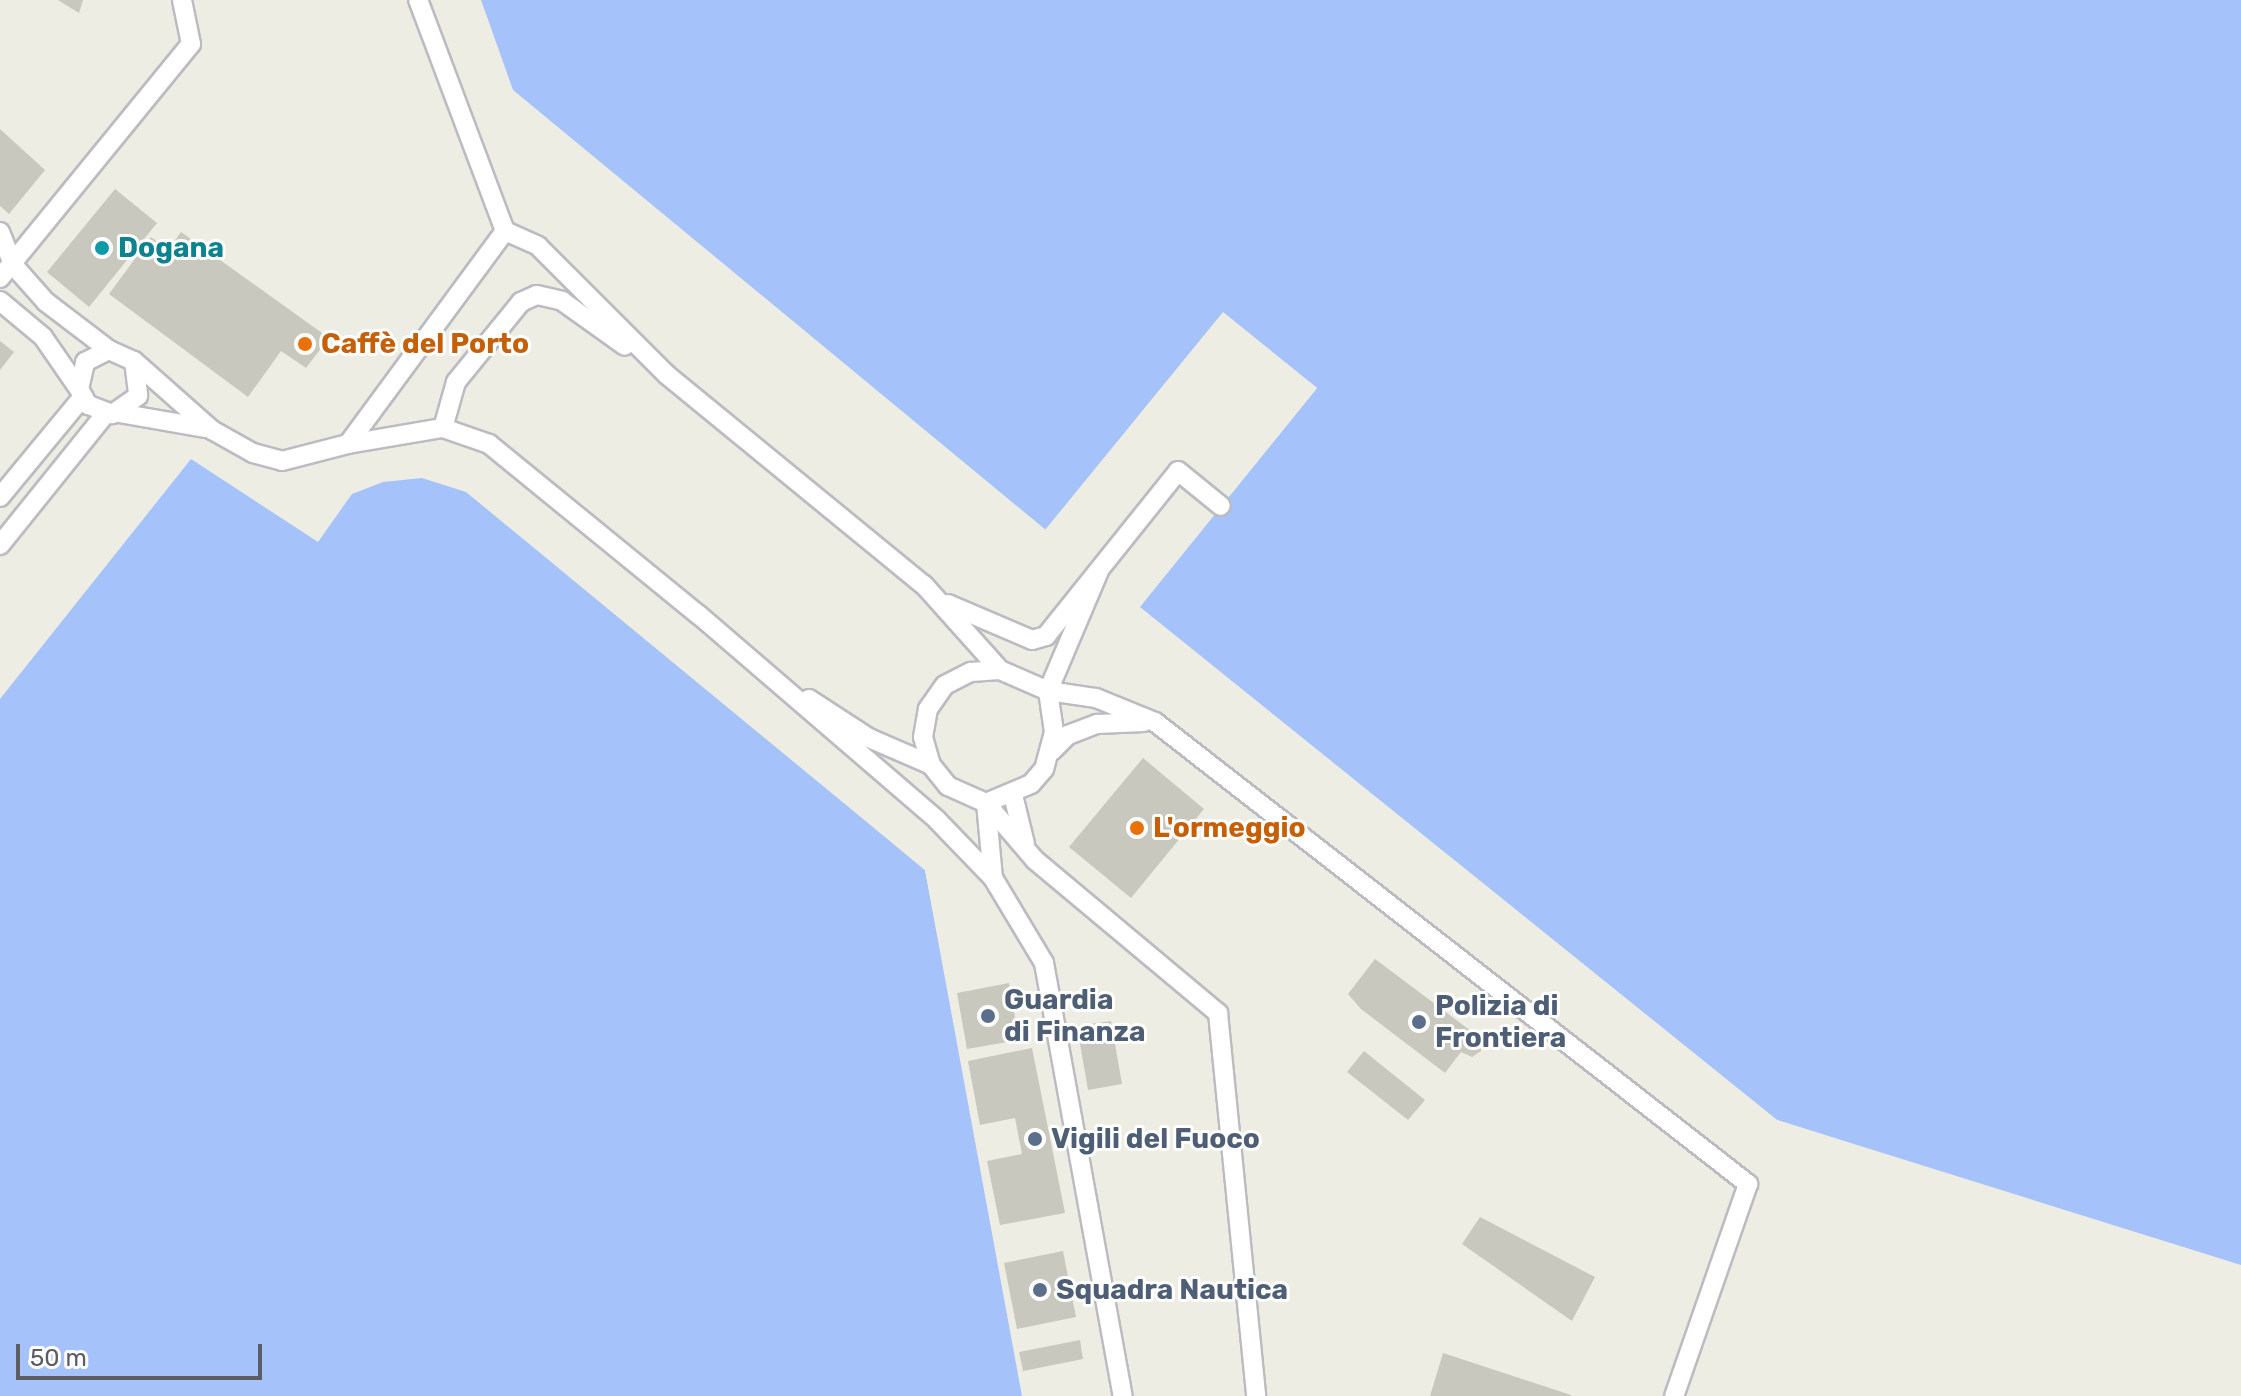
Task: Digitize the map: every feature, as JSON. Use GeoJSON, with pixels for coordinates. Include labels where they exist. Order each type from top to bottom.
{"type":"FeatureCollection","features":[{"type":"Feature","properties":{"kind":"lane"},"geometry":{"type":"LineString","coordinates":[[7,272],[191,44],[182,0]]}},
{"type":"Feature","properties":{"kind":"lane"},"geometry":{"type":"LineString","coordinates":[[418,0],[505,231],[538,246],[667,375]]}},
{"type":"Feature","properties":{"kind":"lane"},"geometry":{"type":"LineString","coordinates":[[348,444],[505,231]]}},
{"type":"Feature","properties":{"kind":"lane"},"geometry":{"type":"LineString","coordinates":[[0,232],[7,272],[109,350],[134,361],[212,430]]}},
{"type":"Feature","properties":{"kind":"lane"},"geometry":{"type":"LineString","coordinates":[[443,428],[456,382],[498,325],[537,295],[562,301],[667,375],[938,599],[1000,670],[1048,691],[1096,698],[1155,722],[1748,1184],[1674,1396]]}},
{"type":"Feature","properties":{"kind":"lane"},"geometry":{"type":"LineString","coordinates":[[0,301],[43,337],[80,393],[113,413],[212,430],[282,461],[348,444],[443,428],[489,444],[937,820],[993,878],[1044,963],[1123,1396]]}},
{"type":"Feature","properties":{"kind":"lane"},"geometry":{"type":"LineString","coordinates":[[0,497],[80,393],[85,362],[109,350]]}},
{"type":"Feature","properties":{"kind":"lane"},"geometry":{"type":"LineString","coordinates":[[0,545],[113,413],[138,396],[134,361]]}},
{"type":"Feature","properties":{"kind":"lane"},"geometry":{"type":"LineString","coordinates":[[938,599],[1032,640],[1062,621],[1178,471],[1221,506]]}},
{"type":"Feature","properties":{"kind":"lane"},"geometry":{"type":"LineString","coordinates":[[1052,751],[1048,691],[1099,571]]}},
{"type":"Feature","properties":{"kind":"lane"},"geometry":{"type":"LineString","coordinates":[[756,665],[869,738],[931,765]]}},
{"type":"Feature","properties":{"kind":"lane"},"geometry":{"type":"LineString","coordinates":[[1000,670],[971,672],[945,685],[928,709],[923,737],[931,765],[948,786],[986,803],[1035,860],[1218,1013],[1256,1396]]}},
{"type":"Feature","properties":{"kind":"lane"},"geometry":{"type":"LineString","coordinates":[[986,803],[1013,795],[1031,784],[1052,751],[1068,735],[1097,724],[1155,722]]}},
{"type":"Feature","properties":{"kind":"lane"},"geometry":{"type":"LineString","coordinates":[[1013,795],[1020,835],[1035,860]]}},
{"type":"Feature","properties":{"kind":"lane"},"geometry":{"type":"LineString","coordinates":[[986,803],[993,878]]}},
{"type":"Feature","properties":{"kind":"water"},"geometry":{"type":"Polygon","coordinates":[[[481,0],[2241,0],[2241,1265],[1777,1120],[1139,607],[1317,388],[1223,313],[1046,530],[513,90],[481,0]]]}},
{"type":"Feature","properties":{"kind":"water"},"geometry":{"type":"Polygon","coordinates":[[[191,459],[318,542],[352,494],[383,482],[422,478],[466,492],[925,870],[1022,1396],[0,1396],[0,699],[191,459]]]}},
{"type":"Feature","properties":{"kind":"pier"},"geometry":{"type":"Polygon","coordinates":[[[678,227],[1045,530],[1223,312],[1317,388],[1140,607],[1777,1120],[2241,1269],[1775,1124],[1136,609],[1312,389],[1224,318],[1045,534],[678,227]]]}},
{"type":"Feature","properties":{"kind":"pier"},"geometry":{"type":"Polygon","coordinates":[[[469,489],[928,868],[1026,1396],[925,870],[469,489]]]}},
{"type":"Feature","properties":{"kind":"building"},"geometry":{"type":"Polygon","coordinates":[[[58,0],[83,0],[79,13],[58,0]]]}},
{"type":"Feature","properties":{"kind":"building"},"geometry":{"type":"Polygon","coordinates":[[[0,129],[45,170],[9,214],[0,206],[0,129]]]}},
{"type":"Feature","properties":{"kind":"building","name":"Dogana"},"geometry":{"type":"Polygon","coordinates":[[[115,189],[157,223],[89,307],[47,272],[115,189]]]}},
{"type":"Feature","properties":{"kind":"building"},"geometry":{"type":"Polygon","coordinates":[[[181,232],[329,338],[306,368],[281,351],[248,397],[109,294],[151,237],[168,250],[181,232]]]}},
{"type":"Feature","properties":{"kind":"building"},"geometry":{"type":"Polygon","coordinates":[[[0,341],[14,352],[0,370],[0,341]]]}},
{"type":"Feature","properties":{"kind":"building","name":"L'ormeggio"},"geometry":{"type":"Polygon","coordinates":[[[1143,758],[1204,809],[1131,898],[1069,847],[1143,758]]]}},
{"type":"Feature","properties":{"kind":"building","name":"Polizia di Frontiera"},"geometry":{"type":"Polygon","coordinates":[[[1375,959],[1479,1037],[1481,1051],[1472,1057],[1461,1052],[1445,1073],[1361,1009],[1348,994],[1375,959]]]}},
{"type":"Feature","properties":{"kind":"building","name":"Guardia di Finanza"},"geometry":{"type":"Polygon","coordinates":[[[1009,983],[1019,1040],[967,1049],[957,993],[1009,983]]]}},
{"type":"Feature","properties":{"kind":"building"},"geometry":{"type":"Polygon","coordinates":[[[1111,1021],[1122,1084],[1088,1090],[1077,1026],[1111,1021]]]}},
{"type":"Feature","properties":{"kind":"building","name":"Vigili del Fuoco"},"geometry":{"type":"Polygon","coordinates":[[[1032,1048],[1065,1213],[1000,1225],[987,1161],[1022,1154],[1015,1118],[980,1125],[968,1061],[1032,1048]]]}},
{"type":"Feature","properties":{"kind":"building"},"geometry":{"type":"Polygon","coordinates":[[[1364,1051],[1425,1100],[1408,1120],[1347,1072],[1364,1051]]]}},
{"type":"Feature","properties":{"kind":"building"},"geometry":{"type":"Polygon","coordinates":[[[1480,1217],[1595,1277],[1572,1321],[1462,1244],[1480,1217]]]}},
{"type":"Feature","properties":{"kind":"building","name":"Squadra Nautica"},"geometry":{"type":"Polygon","coordinates":[[[1063,1251],[1076,1317],[1017,1329],[1004,1263],[1063,1251]]]}},
{"type":"Feature","properties":{"kind":"building"},"geometry":{"type":"Polygon","coordinates":[[[1080,1340],[1083,1359],[1023,1371],[1019,1352],[1080,1340]]]}},
{"type":"Feature","properties":{"kind":"building"},"geometry":{"type":"Polygon","coordinates":[[[1443,1353],[1571,1395],[1571,1396],[1430,1396],[1443,1353]]]}},
{"type":"Feature","properties":{"kind":"place","name":"Dogana"},"geometry":{"type":"Point","coordinates":[102,248]}},
{"type":"Feature","properties":{"kind":"place","name":"Caffè del Porto"},"geometry":{"type":"Point","coordinates":[305,344]}},
{"type":"Feature","properties":{"kind":"place","name":"L'ormeggio"},"geometry":{"type":"Point","coordinates":[1137,828]}},
{"type":"Feature","properties":{"kind":"place","name":"Guardia di Finanza"},"geometry":{"type":"Point","coordinates":[988,1016]}},
{"type":"Feature","properties":{"kind":"place","name":"Polizia di Frontiera"},"geometry":{"type":"Point","coordinates":[1419,1022]}},
{"type":"Feature","properties":{"kind":"place","name":"Vigili del Fuoco"},"geometry":{"type":"Point","coordinates":[1035,1139]}},
{"type":"Feature","properties":{"kind":"place","name":"Squadra Nautica"},"geometry":{"type":"Point","coordinates":[1040,1290]}}]}
